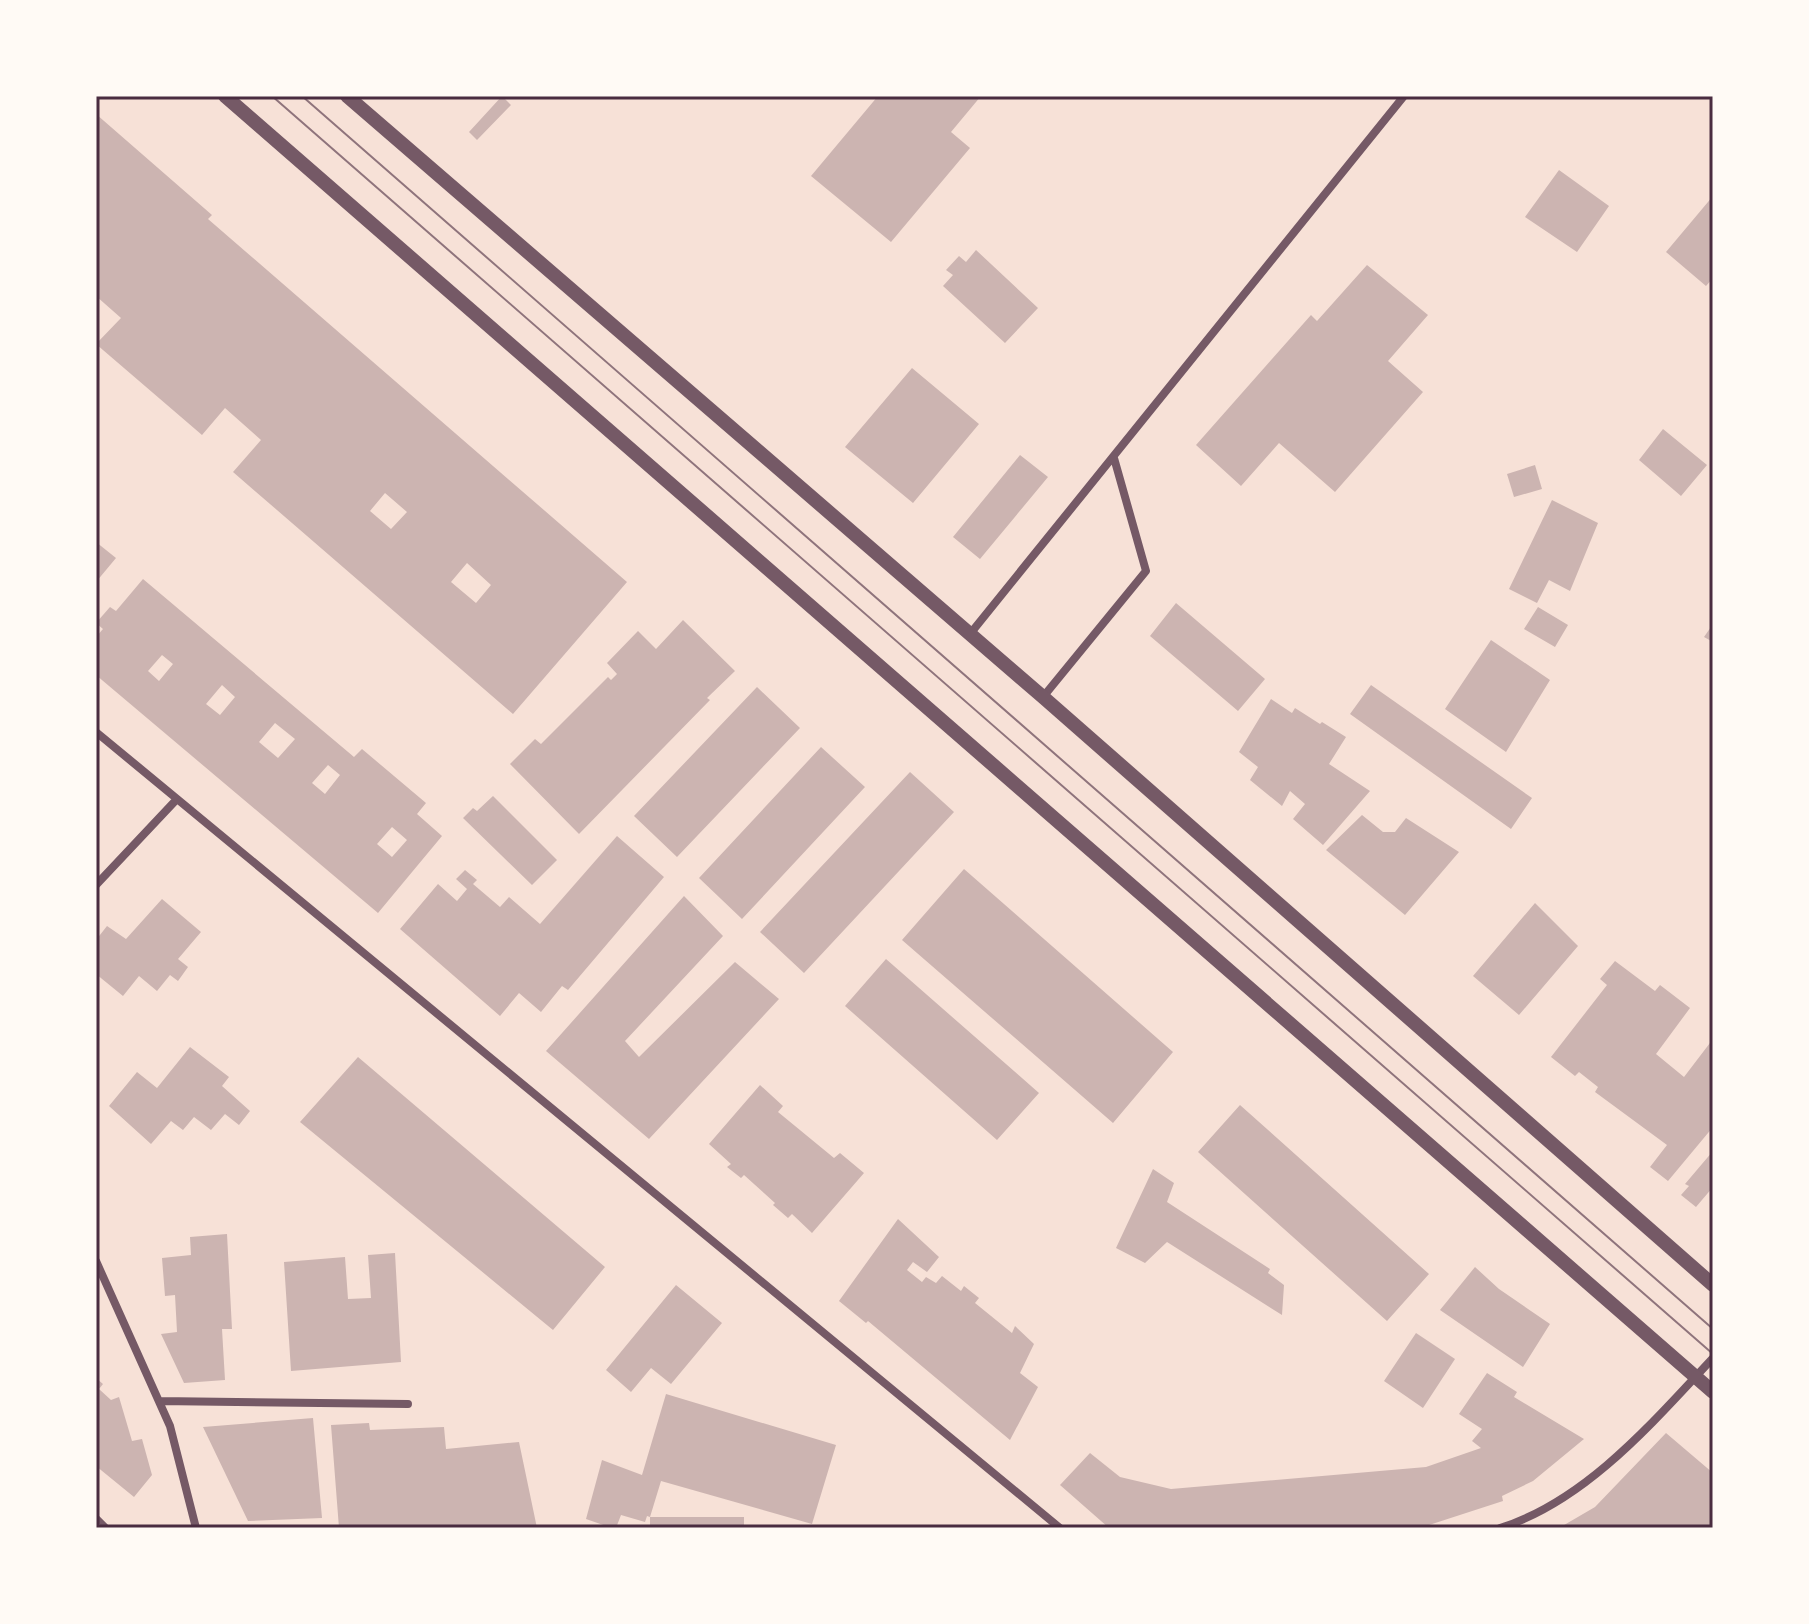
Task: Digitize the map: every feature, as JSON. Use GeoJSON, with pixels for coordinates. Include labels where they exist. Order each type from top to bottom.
{"type":"FeatureCollection","features":[{"type":"Feature","properties":{"kind":"street"},"geometry":{"type":"LineString","coordinates":[[225,96],[1713,1392]]}},
{"type":"Feature","properties":{"kind":"street"},"geometry":{"type":"LineString","coordinates":[[347,96],[1043,697],[1713,1285]]}},
{"type":"Feature","properties":{"kind":"street"},"geometry":{"type":"LineString","coordinates":[[970,634],[1404,96]]}},
{"type":"Feature","properties":{"kind":"street"},"geometry":{"type":"LineString","coordinates":[[1043,697],[1146,571],[1114,458]]}},
{"type":"Feature","properties":{"kind":"street"},"geometry":{"type":"LineString","coordinates":[[96,732],[1060,1528]]}},
{"type":"Feature","properties":{"kind":"street"},"geometry":{"type":"LineString","coordinates":[[96,885],[177,799]]}},
{"type":"Feature","properties":{"kind":"street"},"geometry":{"type":"LineString","coordinates":[[96,1261],[170,1426],[196,1528]]}},
{"type":"Feature","properties":{"kind":"street"},"geometry":{"type":"LineString","coordinates":[[1500,1528],[1522,1521],[1575,1490],[1627,1446],[1713,1358]]}},
{"type":"Feature","properties":{"kind":"street"},"geometry":{"type":"LineString","coordinates":[[159,1401],[408,1404]]}},
{"type":"Feature","properties":{"kind":"lane"},"geometry":{"type":"LineString","coordinates":[[96,1517],[107,1528]]}},
{"type":"Feature","properties":{"kind":"building"},"geometry":{"type":"Polygon","coordinates":[[[502,96],[511,105],[477,140],[469,132],[502,96]]]}},
{"type":"Feature","properties":{"kind":"building"},"geometry":{"type":"Polygon","coordinates":[[[878,96],[981,96],[951,132],[970,148],[891,242],[811,176],[878,96]]]}},
{"type":"Feature","properties":{"kind":"building"},"geometry":{"type":"Polygon","coordinates":[[[96,114],[212,215],[208,219],[627,582],[513,714],[233,472],[261,440],[225,408],[202,435],[96,344],[121,318],[96,296],[96,114]],[[385,493],[370,511],[391,529],[407,512],[385,493]],[[467,563],[451,582],[476,603],[491,585],[467,563]]]}},
{"type":"Feature","properties":{"kind":"building"},"geometry":{"type":"Polygon","coordinates":[[[1559,170],[1609,206],[1577,252],[1525,217],[1559,170]]]}},
{"type":"Feature","properties":{"kind":"building"},"geometry":{"type":"Polygon","coordinates":[[[1713,196],[1713,278],[1706,286],[1666,252],[1713,196]]]}},
{"type":"Feature","properties":{"kind":"building"},"geometry":{"type":"Polygon","coordinates":[[[976,250],[1038,308],[1005,343],[943,286],[953,275],[946,270],[959,256],[966,262],[976,250]]]}},
{"type":"Feature","properties":{"kind":"building"},"geometry":{"type":"Polygon","coordinates":[[[1367,265],[1428,315],[1388,361],[1423,392],[1335,492],[1279,443],[1241,486],[1196,445],[1311,315],[1317,321],[1367,265]]]}},
{"type":"Feature","properties":{"kind":"building"},"geometry":{"type":"Polygon","coordinates":[[[912,368],[979,424],[913,503],[845,447],[912,368]]]}},
{"type":"Feature","properties":{"kind":"building"},"geometry":{"type":"Polygon","coordinates":[[[1663,429],[1707,465],[1681,496],[1639,460],[1663,429]]]}},
{"type":"Feature","properties":{"kind":"building"},"geometry":{"type":"Polygon","coordinates":[[[1020,455],[1048,477],[980,559],[953,537],[1020,455]]]}},
{"type":"Feature","properties":{"kind":"building"},"geometry":{"type":"Polygon","coordinates":[[[1535,465],[1542,489],[1514,497],[1507,474],[1535,465]]]}},
{"type":"Feature","properties":{"kind":"building"},"geometry":{"type":"Polygon","coordinates":[[[1552,500],[1598,523],[1570,591],[1549,580],[1537,603],[1509,589],[1552,500]]]}},
{"type":"Feature","properties":{"kind":"building"},"geometry":{"type":"Polygon","coordinates":[[[96,542],[116,558],[96,582],[96,542]]]}},
{"type":"Feature","properties":{"kind":"building"},"geometry":{"type":"Polygon","coordinates":[[[143,579],[354,757],[362,749],[426,803],[417,814],[442,836],[378,913],[96,675],[96,637],[103,629],[96,623],[110,607],[116,611],[143,579]],[[162,655],[148,671],[159,681],[173,664],[162,655]],[[222,685],[206,704],[220,715],[235,697],[222,685]],[[275,723],[259,742],[278,758],[295,739],[275,723]],[[328,765],[312,783],[325,794],[340,775],[328,765]],[[392,827],[377,844],[392,857],[407,840],[392,827]]]}},
{"type":"Feature","properties":{"kind":"building"},"geometry":{"type":"Polygon","coordinates":[[[1176,603],[1265,679],[1238,711],[1150,636],[1176,603]]]}},
{"type":"Feature","properties":{"kind":"building"},"geometry":{"type":"Polygon","coordinates":[[[1538,607],[1568,625],[1555,647],[1524,629],[1538,607]]]}},
{"type":"Feature","properties":{"kind":"building"},"geometry":{"type":"Polygon","coordinates":[[[683,620],[735,671],[579,834],[510,764],[535,739],[541,744],[608,677],[611,680],[617,674],[607,663],[638,631],[656,649],[683,620]]]}},
{"type":"Feature","properties":{"kind":"building"},"geometry":{"type":"Polygon","coordinates":[[[1713,624],[1713,642],[1704,637],[1713,624]]]}},
{"type":"Feature","properties":{"kind":"building"},"geometry":{"type":"Polygon","coordinates":[[[1491,640],[1550,680],[1506,752],[1445,709],[1491,640]]]}},
{"type":"Feature","properties":{"kind":"building"},"geometry":{"type":"Polygon","coordinates":[[[1371,685],[1532,798],[1511,829],[1350,714],[1371,685]]]}},
{"type":"Feature","properties":{"kind":"building"},"geometry":{"type":"Polygon","coordinates":[[[757,687],[800,728],[677,857],[634,816],[757,687]]]}},
{"type":"Feature","properties":{"kind":"building"},"geometry":{"type":"Polygon","coordinates":[[[1271,699],[1292,713],[1295,708],[1346,737],[1329,764],[1370,791],[1323,845],[1293,819],[1305,804],[1290,791],[1282,806],[1250,780],[1258,767],[1239,752],[1271,699]]]}},
{"type":"Feature","properties":{"kind":"building"},"geometry":{"type":"Polygon","coordinates":[[[821,747],[865,787],[742,919],[699,878],[821,747]]]}},
{"type":"Feature","properties":{"kind":"building"},"geometry":{"type":"Polygon","coordinates":[[[910,772],[954,812],[804,973],[760,932],[910,772]]]}},
{"type":"Feature","properties":{"kind":"building"},"geometry":{"type":"Polygon","coordinates":[[[493,796],[557,860],[532,885],[463,818],[473,808],[477,811],[493,796]]]}},
{"type":"Feature","properties":{"kind":"building"},"geometry":{"type":"Polygon","coordinates":[[[1362,815],[1383,832],[1395,832],[1406,818],[1459,852],[1405,915],[1326,850],[1362,815]]]}},
{"type":"Feature","properties":{"kind":"building"},"geometry":{"type":"Polygon","coordinates":[[[617,836],[664,877],[568,990],[562,986],[541,1012],[519,993],[500,1016],[400,929],[438,884],[457,901],[467,889],[456,879],[465,870],[477,880],[473,884],[500,907],[509,897],[540,924],[617,836]]]}},
{"type":"Feature","properties":{"kind":"building"},"geometry":{"type":"Polygon","coordinates":[[[964,869],[1173,1052],[1113,1123],[902,940],[964,869]]]}},
{"type":"Feature","properties":{"kind":"building"},"geometry":{"type":"Polygon","coordinates":[[[684,896],[723,936],[625,1041],[639,1057],[735,962],[779,999],[649,1139],[546,1051],[684,896]]]}},
{"type":"Feature","properties":{"kind":"building"},"geometry":{"type":"Polygon","coordinates":[[[162,899],[201,932],[178,959],[188,967],[178,981],[170,975],[157,991],[139,976],[123,996],[96,974],[96,940],[107,926],[126,939],[162,899]]]}},
{"type":"Feature","properties":{"kind":"building"},"geometry":{"type":"Polygon","coordinates":[[[1535,903],[1578,946],[1519,1015],[1473,976],[1535,903]]]}},
{"type":"Feature","properties":{"kind":"building"},"geometry":{"type":"Polygon","coordinates":[[[886,959],[1039,1093],[997,1140],[845,1006],[886,959]]]}},
{"type":"Feature","properties":{"kind":"building"},"geometry":{"type":"Polygon","coordinates":[[[1615,961],[1655,991],[1660,985],[1690,1008],[1656,1054],[1684,1077],[1713,1039],[1713,1127],[1668,1181],[1650,1167],[1667,1145],[1595,1092],[1598,1087],[1579,1072],[1575,1076],[1551,1057],[1607,985],[1600,979],[1615,961]]]}},
{"type":"Feature","properties":{"kind":"building"},"geometry":{"type":"Polygon","coordinates":[[[190,1047],[229,1077],[222,1086],[250,1111],[239,1125],[225,1114],[211,1130],[194,1117],[183,1130],[171,1121],[151,1144],[109,1106],[137,1072],[157,1088],[190,1047]]]}},
{"type":"Feature","properties":{"kind":"building"},"geometry":{"type":"Polygon","coordinates":[[[358,1057],[605,1267],[553,1330],[300,1122],[358,1057]]]}},
{"type":"Feature","properties":{"kind":"building"},"geometry":{"type":"Polygon","coordinates":[[[760,1085],[783,1106],[778,1112],[834,1158],[840,1153],[864,1173],[812,1233],[792,1214],[788,1218],[744,1175],[741,1178],[727,1167],[731,1164],[709,1144],[760,1085]]]}},
{"type":"Feature","properties":{"kind":"building"},"geometry":{"type":"Polygon","coordinates":[[[1240,1105],[1429,1274],[1387,1321],[1198,1152],[1240,1105]]]}},
{"type":"Feature","properties":{"kind":"building"},"geometry":{"type":"Polygon","coordinates":[[[1713,1151],[1713,1187],[1696,1207],[1681,1195],[1689,1186],[1685,1184],[1713,1151]]]}},
{"type":"Feature","properties":{"kind":"building"},"geometry":{"type":"Polygon","coordinates":[[[1153,1169],[1174,1183],[1167,1202],[1270,1269],[1268,1273],[1284,1285],[1282,1315],[1167,1242],[1145,1263],[1116,1248],[1153,1169]]]}},
{"type":"Feature","properties":{"kind":"building"},"geometry":{"type":"Polygon","coordinates":[[[898,1219],[939,1257],[927,1272],[913,1262],[907,1270],[922,1282],[926,1277],[936,1283],[942,1276],[961,1291],[964,1286],[979,1298],[975,1303],[1012,1333],[1015,1326],[1034,1344],[1020,1373],[1038,1387],[1010,1440],[868,1321],[866,1323],[839,1301],[898,1219]]]}},
{"type":"Feature","properties":{"kind":"building"},"geometry":{"type":"Polygon","coordinates":[[[227,1234],[232,1329],[222,1329],[225,1380],[184,1383],[161,1334],[177,1332],[175,1295],[165,1296],[162,1258],[191,1255],[190,1237],[227,1234]]]}},
{"type":"Feature","properties":{"kind":"building"},"geometry":{"type":"Polygon","coordinates":[[[395,1253],[401,1362],[291,1371],[284,1262],[345,1257],[348,1299],[371,1298],[368,1255],[395,1253]]]}},
{"type":"Feature","properties":{"kind":"building"},"geometry":{"type":"Polygon","coordinates":[[[1475,1267],[1499,1289],[1550,1324],[1523,1367],[1440,1310],[1475,1267]]]}},
{"type":"Feature","properties":{"kind":"building"},"geometry":{"type":"Polygon","coordinates":[[[676,1285],[722,1323],[671,1384],[651,1368],[631,1392],[606,1370],[676,1285]]]}},
{"type":"Feature","properties":{"kind":"building"},"geometry":{"type":"Polygon","coordinates":[[[1416,1333],[1455,1359],[1423,1408],[1384,1381],[1416,1333]]]}},
{"type":"Feature","properties":{"kind":"building"},"geometry":{"type":"Polygon","coordinates":[[[1487,1373],[1517,1392],[1514,1397],[1584,1439],[1533,1481],[1502,1496],[1503,1501],[1426,1526],[1109,1528],[1060,1485],[1090,1453],[1120,1477],[1171,1489],[1426,1467],[1481,1448],[1472,1441],[1482,1429],[1459,1414],[1487,1373]]]}},
{"type":"Feature","properties":{"kind":"building"},"geometry":{"type":"Polygon","coordinates":[[[96,1378],[103,1384],[99,1389],[111,1400],[119,1397],[132,1441],[142,1439],[152,1475],[134,1497],[96,1466],[96,1378]]]}},
{"type":"Feature","properties":{"kind":"building"},"geometry":{"type":"Polygon","coordinates":[[[666,1394],[836,1445],[812,1524],[661,1481],[650,1517],[647,1516],[645,1522],[621,1515],[616,1528],[612,1528],[586,1519],[602,1460],[642,1475],[666,1394]]]}},
{"type":"Feature","properties":{"kind":"building"},"geometry":{"type":"Polygon","coordinates":[[[313,1418],[322,1518],[248,1521],[203,1427],[313,1418]]]}},
{"type":"Feature","properties":{"kind":"building"},"geometry":{"type":"Polygon","coordinates":[[[369,1423],[370,1430],[444,1427],[446,1449],[519,1442],[537,1528],[339,1528],[331,1425],[369,1423]]]}},
{"type":"Feature","properties":{"kind":"building"},"geometry":{"type":"Polygon","coordinates":[[[1666,1433],[1713,1473],[1713,1528],[1559,1528],[1595,1507],[1666,1433]]]}},
{"type":"Feature","properties":{"kind":"building"},"geometry":{"type":"Polygon","coordinates":[[[650,1517],[744,1517],[744,1528],[650,1528],[650,1517]]]}},
{"type":"Feature","properties":{"kind":"tram line"},"geometry":{"type":"LineString","coordinates":[[272,96],[1713,1354]]}},
{"type":"Feature","properties":{"kind":"tram line"},"geometry":{"type":"LineString","coordinates":[[302,96],[1713,1329]]}}]}
